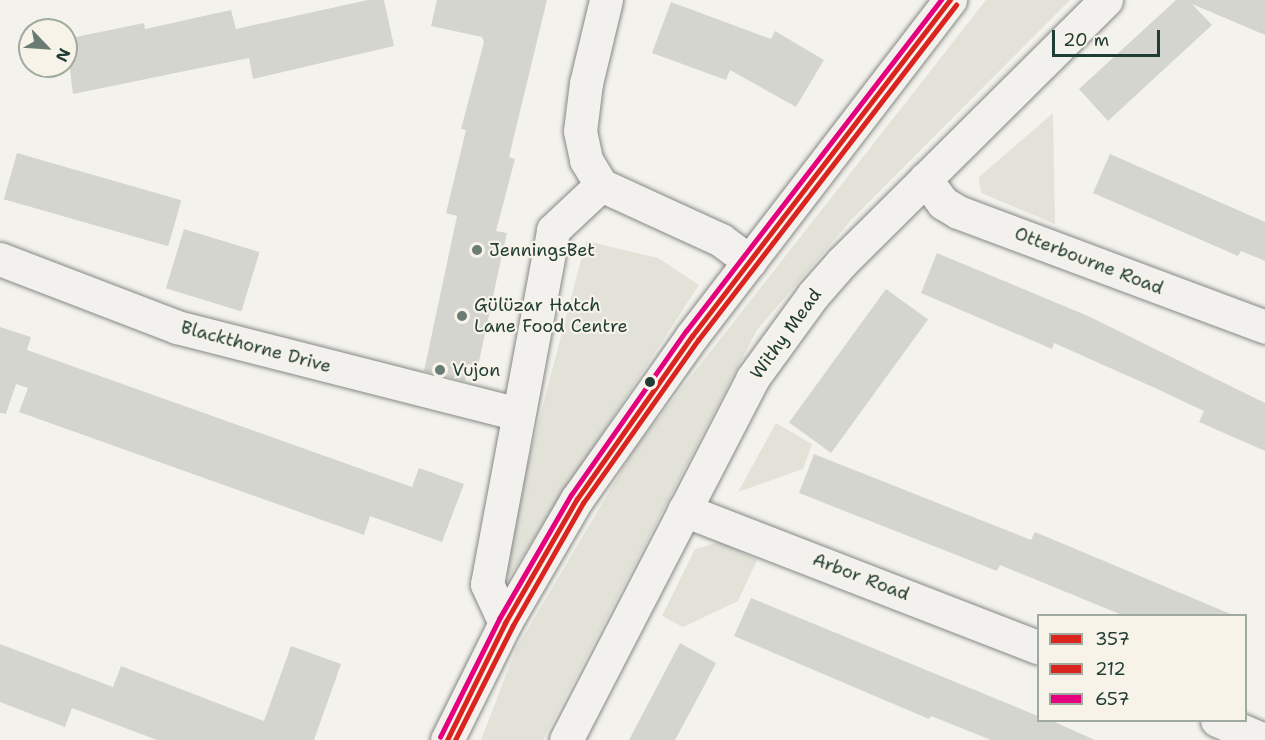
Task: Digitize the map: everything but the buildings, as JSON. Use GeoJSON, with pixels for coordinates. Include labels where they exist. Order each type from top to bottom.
{"type":"FeatureCollection","features":[{"type":"Feature","properties":{"kind":"street"},"geometry":{"type":"LineString","coordinates":[[606,0],[586,84],[580,131],[586,159],[601,185],[721,240],[750,262]]}},
{"type":"Feature","properties":{"kind":"street"},"geometry":{"type":"LineString","coordinates":[[447,740],[505,623],[577,500],[685,345],[950,0]]}},
{"type":"Feature","properties":{"kind":"street","name":"Withy Mead"},"geometry":{"type":"LineString","coordinates":[[566,740],[752,379],[813,295],[925,179],[1106,0]]}},
{"type":"Feature","properties":{"kind":"street","name":"Otterbourne Road"},"geometry":{"type":"LineString","coordinates":[[925,179],[943,203],[958,212],[1265,327]]}},
{"type":"Feature","properties":{"kind":"street"},"geometry":{"type":"LineString","coordinates":[[505,623],[488,584],[553,230],[601,185]]}},
{"type":"Feature","properties":{"kind":"street","name":"Blackthorne Drive"},"geometry":{"type":"LineString","coordinates":[[0,259],[177,327],[518,414]]}},
{"type":"Feature","properties":{"kind":"street","name":"Arbor Road"},"geometry":{"type":"LineString","coordinates":[[684,510],[1037,647]]}},
{"type":"Feature","properties":{"kind":"street"},"geometry":{"type":"LineString","coordinates":[[1222,722],[1264,740]]}},
{"type":"Feature","properties":{"kind":"shaded area"},"geometry":{"type":"Polygon","coordinates":[[[986,0],[1070,0],[853,218],[757,330],[543,740],[481,740],[516,649],[635,448],[986,0]]]}},
{"type":"Feature","properties":{"kind":"shaded area"},"geometry":{"type":"Polygon","coordinates":[[[1053,113],[1055,224],[981,193],[979,177],[1053,113]]]}},
{"type":"Feature","properties":{"kind":"shaded area"},"geometry":{"type":"Polygon","coordinates":[[[586,241],[658,258],[699,285],[509,577],[500,569],[586,241]]]}},
{"type":"Feature","properties":{"kind":"shaded area"},"geometry":{"type":"Polygon","coordinates":[[[776,423],[812,444],[803,469],[738,492],[776,423]]]}},
{"type":"Feature","properties":{"kind":"shaded area"},"geometry":{"type":"Polygon","coordinates":[[[720,542],[757,560],[738,601],[683,627],[662,616],[695,549],[720,542]]]}},
{"type":"Feature","properties":{"kind":"transit line","name":"657"},"geometry":{"type":"LineString","coordinates":[[440,737],[499,619],[571,495],[686,331],[941,0]]}},
{"type":"Feature","properties":{"kind":"transit line","name":"357"},"geometry":{"type":"LineString","coordinates":[[447,740],[505,623],[577,499],[692,336],[950,0]]}},
{"type":"Feature","properties":{"kind":"transit line","name":"212"},"geometry":{"type":"LineString","coordinates":[[455,740],[512,627],[583,503],[698,340],[956,5]]}},
{"type":"Feature","properties":{"kind":"place","name":"JenningsBet"},"geometry":{"type":"Point","coordinates":[477,250]}},
{"type":"Feature","properties":{"kind":"place","name":"Gülüzar Hatch Lane Food Centre"},"geometry":{"type":"Point","coordinates":[462,316]}},
{"type":"Feature","properties":{"kind":"place","name":"Vujon"},"geometry":{"type":"Point","coordinates":[440,370]}}]}
